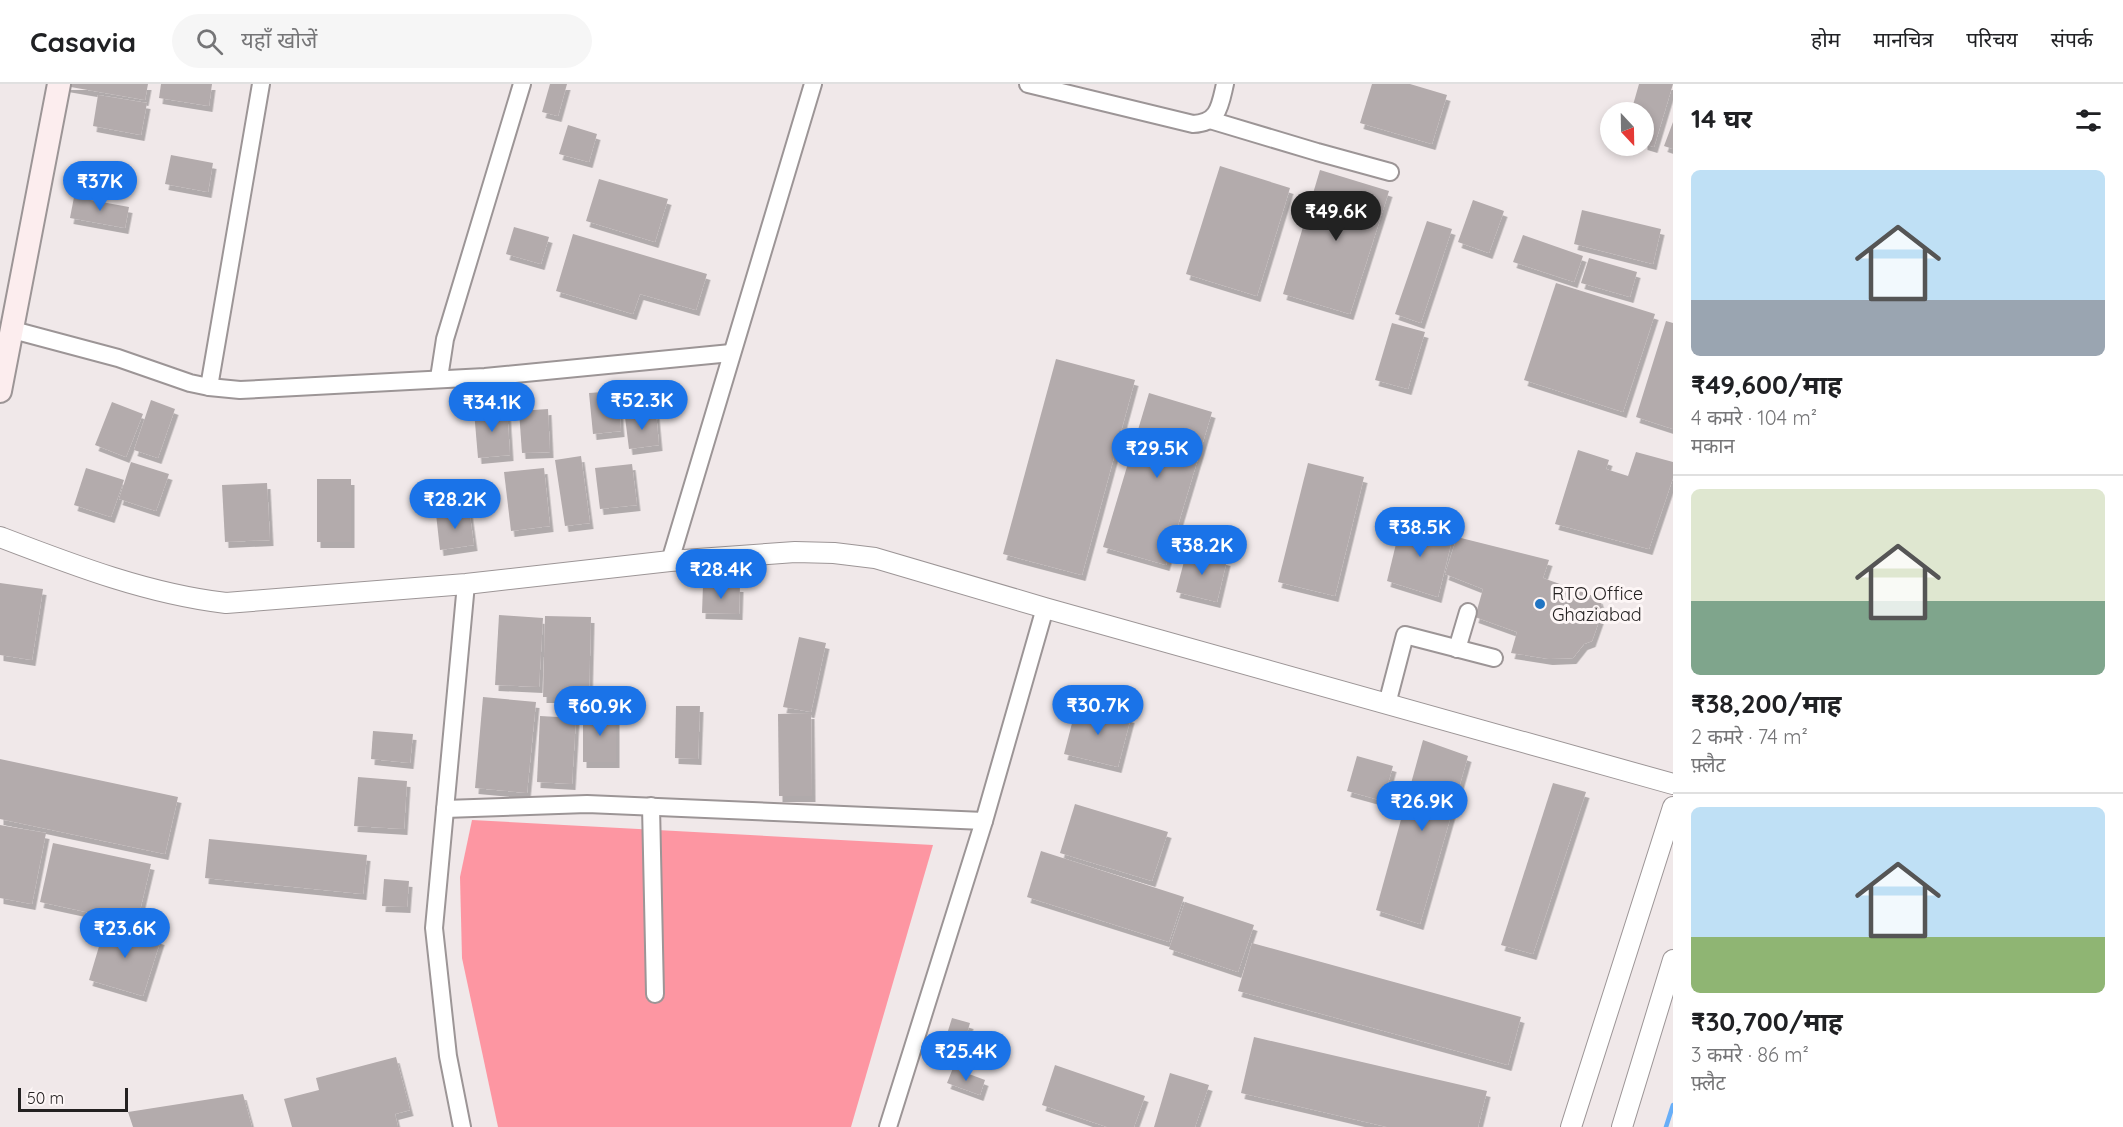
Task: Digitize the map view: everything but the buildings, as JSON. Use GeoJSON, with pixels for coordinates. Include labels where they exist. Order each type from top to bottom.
{"type":"FeatureCollection","features":[{"type":"Feature","properties":{"kind":"main road"},"geometry":{"type":"LineString","coordinates":[[0,391],[59,84]]}},
{"type":"Feature","properties":{"kind":"street"},"geometry":{"type":"LineString","coordinates":[[209,387],[261,84]]}},
{"type":"Feature","properties":{"kind":"street"},"geometry":{"type":"LineString","coordinates":[[439,378],[445,339],[522,84]]}},
{"type":"Feature","properties":{"kind":"street"},"geometry":{"type":"LineString","coordinates":[[670,561],[813,84]]}},
{"type":"Feature","properties":{"kind":"street"},"geometry":{"type":"LineString","coordinates":[[1028,84],[1193,124],[1203,124],[1210,120],[1220,106],[1225,84]]}},
{"type":"Feature","properties":{"kind":"street"},"geometry":{"type":"LineString","coordinates":[[1210,120],[1390,172]]}},
{"type":"Feature","properties":{"kind":"street"},"geometry":{"type":"LineString","coordinates":[[13,330],[118,358],[209,387],[240,390],[549,372],[731,353]]}},
{"type":"Feature","properties":{"kind":"street"},"geometry":{"type":"LineString","coordinates":[[0,537],[94,572],[204,601],[226,603],[466,584],[670,561],[795,552],[834,552],[875,558],[1673,784]]}},
{"type":"Feature","properties":{"kind":"street"},"geometry":{"type":"LineString","coordinates":[[462,1127],[448,1056],[434,928],[466,584]]}},
{"type":"Feature","properties":{"kind":"street"},"geometry":{"type":"LineString","coordinates":[[888,1127],[984,821],[1045,608]]}},
{"type":"Feature","properties":{"kind":"street"},"geometry":{"type":"LineString","coordinates":[[1457,649],[1468,612]]}},
{"type":"Feature","properties":{"kind":"street"},"geometry":{"type":"LineString","coordinates":[[1388,704],[1405,634],[1494,658]]}},
{"type":"Feature","properties":{"kind":"street"},"geometry":{"type":"LineString","coordinates":[[445,809],[587,804],[984,821]]}},
{"type":"Feature","properties":{"kind":"street"},"geometry":{"type":"LineString","coordinates":[[651,806],[656,994]]}},
{"type":"Feature","properties":{"kind":"street"},"geometry":{"type":"LineString","coordinates":[[1571,1127],[1673,807]]}},
{"type":"Feature","properties":{"kind":"street"},"geometry":{"type":"LineString","coordinates":[[1622,1127],[1673,960]]}},
{"type":"Feature","properties":{"kind":"shaded area"},"geometry":{"type":"Polygon","coordinates":[[[472,820],[933,845],[851,1127],[498,1127],[462,958],[460,877],[472,820]]]}},
{"type":"Feature","properties":{"kind":"waterway"},"geometry":{"type":"LineString","coordinates":[[1666,1127],[1673,1105]]}},
{"type":"Feature","properties":{"kind":"place","name":"RTO Office Ghaziabad"},"geometry":{"type":"Point","coordinates":[1540,604]}}]}
